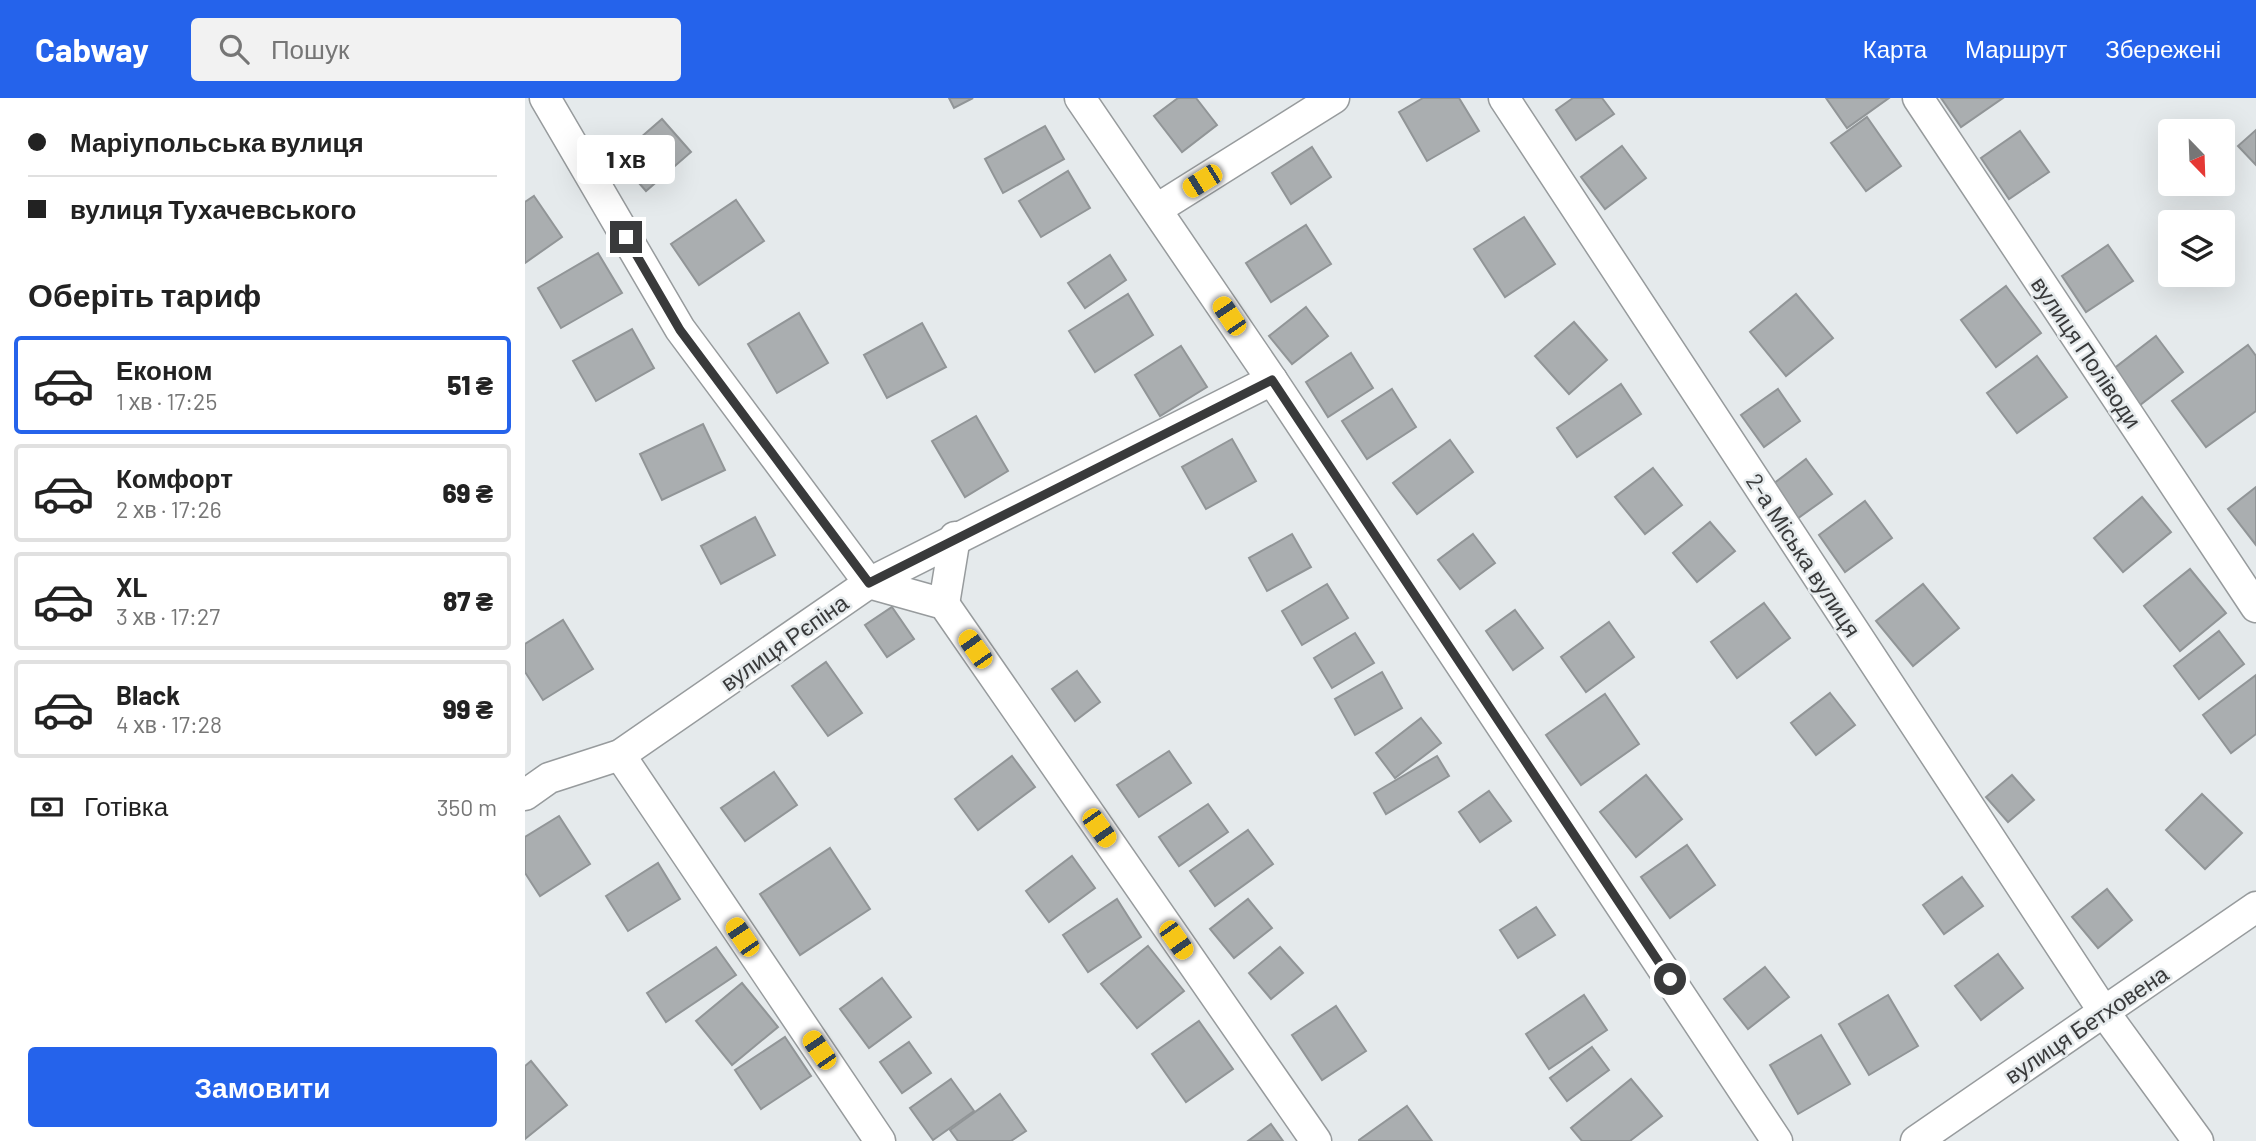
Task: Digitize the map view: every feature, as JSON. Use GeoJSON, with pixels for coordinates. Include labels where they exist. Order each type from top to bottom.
{"type":"FeatureCollection","features":[{"type":"Feature","properties":{"kind":"street"},"geometry":{"type":"LineString","coordinates":[[545,98],[680,330],[869,583],[944,604],[1316,1141]]}},
{"type":"Feature","properties":{"kind":"street"},"geometry":{"type":"LineString","coordinates":[[1080,98],[1272,380],[1777,1141]]}},
{"type":"Feature","properties":{"kind":"street"},"geometry":{"type":"LineString","coordinates":[[1157,209],[1334,98]]}},
{"type":"Feature","properties":{"kind":"street","name":"2-а Міська вулиця"},"geometry":{"type":"LineString","coordinates":[[1504,98],[2104,1012],[2198,1141]]}},
{"type":"Feature","properties":{"kind":"street","name":"вулиця Поліводи"},"geometry":{"type":"LineString","coordinates":[[1918,98],[2256,607]]}},
{"type":"Feature","properties":{"kind":"street","name":"вулиця Рєпіна"},"geometry":{"type":"LineString","coordinates":[[525,795],[549,778],[620,755],[869,583],[955,537],[1272,380]]}},
{"type":"Feature","properties":{"kind":"street"},"geometry":{"type":"LineString","coordinates":[[944,604],[955,537]]}},
{"type":"Feature","properties":{"kind":"street"},"geometry":{"type":"LineString","coordinates":[[620,755],[880,1141]]}},
{"type":"Feature","properties":{"kind":"street","name":"вулиця Бетховена"},"geometry":{"type":"LineString","coordinates":[[1916,1141],[2256,907]]}},
{"type":"Feature","properties":{"kind":"building"},"geometry":{"type":"Polygon","coordinates":[[[949,98],[973,98],[954,108],[949,98]]]}},
{"type":"Feature","properties":{"kind":"building"},"geometry":{"type":"Polygon","coordinates":[[[1178,98],[1196,98],[1217,125],[1182,152],[1154,116],[1178,98]]]}},
{"type":"Feature","properties":{"kind":"building"},"geometry":{"type":"Polygon","coordinates":[[[1423,98],[1459,98],[1479,131],[1427,161],[1399,112],[1423,98]]]}},
{"type":"Feature","properties":{"kind":"building"},"geometry":{"type":"Polygon","coordinates":[[[1573,98],[1602,98],[1614,114],[1576,140],[1556,110],[1573,98]]]}},
{"type":"Feature","properties":{"kind":"building"},"geometry":{"type":"Polygon","coordinates":[[[1826,98],[1889,98],[1847,128],[1826,98]]]}},
{"type":"Feature","properties":{"kind":"building"},"geometry":{"type":"Polygon","coordinates":[[[1941,98],[2003,98],[1961,127],[1941,98]]]}},
{"type":"Feature","properties":{"kind":"building"},"geometry":{"type":"Polygon","coordinates":[[[1867,117],[1901,166],[1866,191],[1831,143],[1867,117]]]}},
{"type":"Feature","properties":{"kind":"building"},"geometry":{"type":"Polygon","coordinates":[[[662,119],[691,152],[646,191],[617,158],[662,119]]]}},
{"type":"Feature","properties":{"kind":"building"},"geometry":{"type":"Polygon","coordinates":[[[1045,126],[1064,159],[1003,193],[985,159],[1045,126]]]}},
{"type":"Feature","properties":{"kind":"building"},"geometry":{"type":"Polygon","coordinates":[[[2256,130],[2256,165],[2238,146],[2256,130]]]}},
{"type":"Feature","properties":{"kind":"building"},"geometry":{"type":"Polygon","coordinates":[[[2020,131],[2049,172],[2009,199],[1981,158],[2020,131]]]}},
{"type":"Feature","properties":{"kind":"building"},"geometry":{"type":"Polygon","coordinates":[[[1622,146],[1646,178],[1605,209],[1581,177],[1622,146]]]}},
{"type":"Feature","properties":{"kind":"building"},"geometry":{"type":"Polygon","coordinates":[[[1312,147],[1331,177],[1291,204],[1272,173],[1312,147]]]}},
{"type":"Feature","properties":{"kind":"building"},"geometry":{"type":"Polygon","coordinates":[[[1068,171],[1090,208],[1041,237],[1019,201],[1068,171]]]}},
{"type":"Feature","properties":{"kind":"building"},"geometry":{"type":"Polygon","coordinates":[[[534,196],[562,237],[525,263],[525,202],[534,196]]]}},
{"type":"Feature","properties":{"kind":"building"},"geometry":{"type":"Polygon","coordinates":[[[736,200],[764,241],[699,285],[671,244],[736,200]]]}},
{"type":"Feature","properties":{"kind":"building"},"geometry":{"type":"Polygon","coordinates":[[[1524,217],[1555,264],[1505,297],[1474,249],[1524,217]]]}},
{"type":"Feature","properties":{"kind":"building"},"geometry":{"type":"Polygon","coordinates":[[[1306,225],[1331,264],[1271,302],[1246,263],[1306,225]]]}},
{"type":"Feature","properties":{"kind":"building"},"geometry":{"type":"Polygon","coordinates":[[[2108,245],[2133,281],[2086,312],[2062,276],[2108,245]]]}},
{"type":"Feature","properties":{"kind":"building"},"geometry":{"type":"Polygon","coordinates":[[[598,253],[622,293],[561,328],[538,288],[598,253]]]}},
{"type":"Feature","properties":{"kind":"building"},"geometry":{"type":"Polygon","coordinates":[[[1110,255],[1126,280],[1085,308],[1068,283],[1110,255]]]}},
{"type":"Feature","properties":{"kind":"building"},"geometry":{"type":"Polygon","coordinates":[[[2006,286],[2041,333],[1996,367],[1961,320],[2006,286]]]}},
{"type":"Feature","properties":{"kind":"building"},"geometry":{"type":"Polygon","coordinates":[[[1128,294],[1153,335],[1095,372],[1069,331],[1128,294]]]}},
{"type":"Feature","properties":{"kind":"building"},"geometry":{"type":"Polygon","coordinates":[[[1796,294],[1833,338],[1786,376],[1750,332],[1796,294]]]}},
{"type":"Feature","properties":{"kind":"building"},"geometry":{"type":"Polygon","coordinates":[[[1306,307],[1328,336],[1292,364],[1269,336],[1306,307]]]}},
{"type":"Feature","properties":{"kind":"building"},"geometry":{"type":"Polygon","coordinates":[[[799,313],[828,363],[777,393],[748,344],[799,313]]]}},
{"type":"Feature","properties":{"kind":"building"},"geometry":{"type":"Polygon","coordinates":[[[1574,322],[1607,360],[1569,394],[1535,356],[1574,322]]]}},
{"type":"Feature","properties":{"kind":"building"},"geometry":{"type":"Polygon","coordinates":[[[922,323],[946,367],[887,398],[864,355],[922,323]]]}},
{"type":"Feature","properties":{"kind":"building"},"geometry":{"type":"Polygon","coordinates":[[[632,329],[654,368],[596,401],[573,361],[632,329]]]}},
{"type":"Feature","properties":{"kind":"building"},"geometry":{"type":"Polygon","coordinates":[[[2156,336],[2183,372],[2140,405],[2112,370],[2156,336]]]}},
{"type":"Feature","properties":{"kind":"building"},"geometry":{"type":"Polygon","coordinates":[[[2248,345],[2256,356],[2256,411],[2206,447],[2172,401],[2248,345]]]}},
{"type":"Feature","properties":{"kind":"building"},"geometry":{"type":"Polygon","coordinates":[[[1181,346],[1207,387],[1160,416],[1135,375],[1181,346]]]}},
{"type":"Feature","properties":{"kind":"building"},"geometry":{"type":"Polygon","coordinates":[[[1351,353],[1373,388],[1328,417],[1306,382],[1351,353]]]}},
{"type":"Feature","properties":{"kind":"building"},"geometry":{"type":"Polygon","coordinates":[[[2037,356],[2067,397],[2017,433],[1987,393],[2037,356]]]}},
{"type":"Feature","properties":{"kind":"building"},"geometry":{"type":"Polygon","coordinates":[[[1621,384],[1641,414],[1577,457],[1557,428],[1621,384]]]}},
{"type":"Feature","properties":{"kind":"building"},"geometry":{"type":"Polygon","coordinates":[[[1392,389],[1416,427],[1367,459],[1342,421],[1392,389]]]}},
{"type":"Feature","properties":{"kind":"building"},"geometry":{"type":"Polygon","coordinates":[[[1778,389],[1800,421],[1764,447],[1741,415],[1778,389]]]}},
{"type":"Feature","properties":{"kind":"building"},"geometry":{"type":"Polygon","coordinates":[[[976,416],[1008,471],[965,497],[932,441],[976,416]]]}},
{"type":"Feature","properties":{"kind":"building"},"geometry":{"type":"Polygon","coordinates":[[[703,424],[725,470],[662,500],[640,454],[703,424]]]}},
{"type":"Feature","properties":{"kind":"building"},"geometry":{"type":"Polygon","coordinates":[[[1232,439],[1256,481],[1206,509],[1182,467],[1232,439]]]}},
{"type":"Feature","properties":{"kind":"building"},"geometry":{"type":"Polygon","coordinates":[[[1450,440],[1473,472],[1417,514],[1393,483],[1450,440]]]}},
{"type":"Feature","properties":{"kind":"building"},"geometry":{"type":"Polygon","coordinates":[[[1806,459],[1832,494],[1794,521],[1769,487],[1806,459]]]}},
{"type":"Feature","properties":{"kind":"building"},"geometry":{"type":"Polygon","coordinates":[[[1653,468],[1682,505],[1645,534],[1615,497],[1653,468]]]}},
{"type":"Feature","properties":{"kind":"building"},"geometry":{"type":"Polygon","coordinates":[[[2256,487],[2256,545],[2228,509],[2256,487]]]}},
{"type":"Feature","properties":{"kind":"building"},"geometry":{"type":"Polygon","coordinates":[[[2142,497],[2171,532],[2123,572],[2094,538],[2142,497]]]}},
{"type":"Feature","properties":{"kind":"building"},"geometry":{"type":"Polygon","coordinates":[[[1865,501],[1892,538],[1845,572],[1819,535],[1865,501]]]}},
{"type":"Feature","properties":{"kind":"building"},"geometry":{"type":"Polygon","coordinates":[[[755,517],[775,555],[721,584],[701,546],[755,517]]]}},
{"type":"Feature","properties":{"kind":"building"},"geometry":{"type":"Polygon","coordinates":[[[1710,522],[1735,551],[1697,582],[1673,553],[1710,522]]]}},
{"type":"Feature","properties":{"kind":"building"},"geometry":{"type":"Polygon","coordinates":[[[1292,534],[1311,567],[1267,591],[1249,558],[1292,534]]]}},
{"type":"Feature","properties":{"kind":"building"},"geometry":{"type":"Polygon","coordinates":[[[1473,534],[1495,563],[1460,589],[1438,560],[1473,534]]]}},
{"type":"Feature","properties":{"kind":"building"},"geometry":{"type":"Polygon","coordinates":[[[2190,569],[2226,613],[2180,651],[2144,606],[2190,569]]]}},
{"type":"Feature","properties":{"kind":"building"},"geometry":{"type":"Polygon","coordinates":[[[1327,584],[1348,618],[1302,645],[1282,611],[1327,584]]]}},
{"type":"Feature","properties":{"kind":"building"},"geometry":{"type":"Polygon","coordinates":[[[1923,584],[1959,628],[1913,666],[1876,621],[1923,584]]]}},
{"type":"Feature","properties":{"kind":"building"},"geometry":{"type":"Polygon","coordinates":[[[1764,603],[1790,638],[1737,678],[1711,642],[1764,603]]]}},
{"type":"Feature","properties":{"kind":"building"},"geometry":{"type":"Polygon","coordinates":[[[892,607],[914,639],[887,657],[865,625],[892,607]]]}},
{"type":"Feature","properties":{"kind":"building"},"geometry":{"type":"Polygon","coordinates":[[[1515,610],[1543,648],[1513,670],[1486,631],[1515,610]]]}},
{"type":"Feature","properties":{"kind":"building"},"geometry":{"type":"Polygon","coordinates":[[[563,620],[593,669],[543,700],[525,672],[525,644],[563,620]]]}},
{"type":"Feature","properties":{"kind":"building"},"geometry":{"type":"Polygon","coordinates":[[[1609,622],[1634,657],[1586,692],[1561,657],[1609,622]]]}},
{"type":"Feature","properties":{"kind":"building"},"geometry":{"type":"Polygon","coordinates":[[[2219,631],[2244,664],[2199,699],[2174,666],[2219,631]]]}},
{"type":"Feature","properties":{"kind":"building"},"geometry":{"type":"Polygon","coordinates":[[[1355,633],[1374,663],[1332,688],[1314,658],[1355,633]]]}},
{"type":"Feature","properties":{"kind":"building"},"geometry":{"type":"Polygon","coordinates":[[[826,662],[862,713],[828,736],[792,686],[826,662]]]}},
{"type":"Feature","properties":{"kind":"building"},"geometry":{"type":"Polygon","coordinates":[[[1077,671],[1100,702],[1075,721],[1052,689],[1077,671]]]}},
{"type":"Feature","properties":{"kind":"building"},"geometry":{"type":"Polygon","coordinates":[[[1382,672],[1402,708],[1355,735],[1335,699],[1382,672]]]}},
{"type":"Feature","properties":{"kind":"building"},"geometry":{"type":"Polygon","coordinates":[[[2256,675],[2256,734],[2231,753],[2203,715],[2256,675]]]}},
{"type":"Feature","properties":{"kind":"building"},"geometry":{"type":"Polygon","coordinates":[[[1830,693],[1855,725],[1816,755],[1791,723],[1830,693]]]}},
{"type":"Feature","properties":{"kind":"building"},"geometry":{"type":"Polygon","coordinates":[[[1605,694],[1639,744],[1581,785],[1546,735],[1605,694]]]}},
{"type":"Feature","properties":{"kind":"building"},"geometry":{"type":"Polygon","coordinates":[[[1421,718],[1441,743],[1395,778],[1376,753],[1421,718]]]}},
{"type":"Feature","properties":{"kind":"building"},"geometry":{"type":"Polygon","coordinates":[[[1169,751],[1191,783],[1139,817],[1117,785],[1169,751]]]}},
{"type":"Feature","properties":{"kind":"building"},"geometry":{"type":"Polygon","coordinates":[[[1012,756],[1035,787],[978,830],[955,799],[1012,756]]]}},
{"type":"Feature","properties":{"kind":"building"},"geometry":{"type":"Polygon","coordinates":[[[1437,756],[1449,776],[1386,814],[1374,793],[1437,756]]]}},
{"type":"Feature","properties":{"kind":"building"},"geometry":{"type":"Polygon","coordinates":[[[774,772],[797,805],[745,841],[721,808],[774,772]]]}},
{"type":"Feature","properties":{"kind":"building"},"geometry":{"type":"Polygon","coordinates":[[[1646,775],[1682,819],[1636,857],[1600,812],[1646,775]]]}},
{"type":"Feature","properties":{"kind":"building"},"geometry":{"type":"Polygon","coordinates":[[[2012,775],[2034,800],[2008,822],[1986,797],[2012,775]]]}},
{"type":"Feature","properties":{"kind":"building"},"geometry":{"type":"Polygon","coordinates":[[[1489,791],[1511,821],[1480,842],[1459,812],[1489,791]]]}},
{"type":"Feature","properties":{"kind":"building"},"geometry":{"type":"Polygon","coordinates":[[[2202,794],[2242,833],[2205,869],[2166,830],[2202,794]]]}},
{"type":"Feature","properties":{"kind":"building"},"geometry":{"type":"Polygon","coordinates":[[[1208,804],[1228,832],[1179,866],[1159,837],[1208,804]]]}},
{"type":"Feature","properties":{"kind":"building"},"geometry":{"type":"Polygon","coordinates":[[[559,816],[590,864],[540,896],[525,873],[525,837],[559,816]]]}},
{"type":"Feature","properties":{"kind":"building"},"geometry":{"type":"Polygon","coordinates":[[[1248,830],[1273,864],[1215,906],[1190,871],[1248,830]]]}},
{"type":"Feature","properties":{"kind":"building"},"geometry":{"type":"Polygon","coordinates":[[[1687,845],[1715,885],[1670,918],[1641,877],[1687,845]]]}},
{"type":"Feature","properties":{"kind":"building"},"geometry":{"type":"Polygon","coordinates":[[[830,848],[870,909],[800,955],[760,894],[830,848]]]}},
{"type":"Feature","properties":{"kind":"building"},"geometry":{"type":"Polygon","coordinates":[[[1072,856],[1095,888],[1049,922],[1026,891],[1072,856]]]}},
{"type":"Feature","properties":{"kind":"building"},"geometry":{"type":"Polygon","coordinates":[[[658,863],[680,899],[628,931],[606,896],[658,863]]]}},
{"type":"Feature","properties":{"kind":"building"},"geometry":{"type":"Polygon","coordinates":[[[1962,877],[1983,906],[1944,934],[1923,905],[1962,877]]]}},
{"type":"Feature","properties":{"kind":"building"},"geometry":{"type":"Polygon","coordinates":[[[2107,889],[2132,920],[2098,948],[2072,917],[2107,889]]]}},
{"type":"Feature","properties":{"kind":"building"},"geometry":{"type":"Polygon","coordinates":[[[1117,899],[1141,937],[1088,972],[1063,935],[1117,899]]]}},
{"type":"Feature","properties":{"kind":"building"},"geometry":{"type":"Polygon","coordinates":[[[1248,899],[1272,928],[1234,958],[1210,929],[1248,899]]]}},
{"type":"Feature","properties":{"kind":"building"},"geometry":{"type":"Polygon","coordinates":[[[1536,907],[1555,935],[1518,958],[1500,930],[1536,907]]]}},
{"type":"Feature","properties":{"kind":"building"},"geometry":{"type":"Polygon","coordinates":[[[1148,946],[1184,991],[1137,1028],[1101,984],[1148,946]]]}},
{"type":"Feature","properties":{"kind":"building"},"geometry":{"type":"Polygon","coordinates":[[[716,947],[736,975],[666,1022],[647,993],[716,947]]]}},
{"type":"Feature","properties":{"kind":"building"},"geometry":{"type":"Polygon","coordinates":[[[1280,947],[1303,973],[1271,999],[1249,973],[1280,947]]]}},
{"type":"Feature","properties":{"kind":"building"},"geometry":{"type":"Polygon","coordinates":[[[1998,954],[2023,988],[1981,1020],[1955,986],[1998,954]]]}},
{"type":"Feature","properties":{"kind":"building"},"geometry":{"type":"Polygon","coordinates":[[[1765,967],[1789,997],[1748,1029],[1724,999],[1765,967]]]}},
{"type":"Feature","properties":{"kind":"building"},"geometry":{"type":"Polygon","coordinates":[[[882,978],[911,1017],[869,1048],[840,1009],[882,978]]]}},
{"type":"Feature","properties":{"kind":"building"},"geometry":{"type":"Polygon","coordinates":[[[742,983],[778,1027],[732,1065],[696,1021],[742,983]]]}},
{"type":"Feature","properties":{"kind":"building"},"geometry":{"type":"Polygon","coordinates":[[[1584,995],[1607,1030],[1549,1069],[1526,1034],[1584,995]]]}},
{"type":"Feature","properties":{"kind":"building"},"geometry":{"type":"Polygon","coordinates":[[[1888,995],[1918,1046],[1869,1075],[1839,1024],[1888,995]]]}},
{"type":"Feature","properties":{"kind":"building"},"geometry":{"type":"Polygon","coordinates":[[[1336,1006],[1366,1051],[1322,1080],[1292,1035],[1336,1006]]]}},
{"type":"Feature","properties":{"kind":"building"},"geometry":{"type":"Polygon","coordinates":[[[1199,1021],[1233,1069],[1186,1102],[1152,1054],[1199,1021]]]}},
{"type":"Feature","properties":{"kind":"building"},"geometry":{"type":"Polygon","coordinates":[[[1821,1035],[1850,1084],[1798,1114],[1770,1065],[1821,1035]]]}},
{"type":"Feature","properties":{"kind":"building"},"geometry":{"type":"Polygon","coordinates":[[[785,1037],[811,1076],[761,1109],[735,1070],[785,1037]]]}},
{"type":"Feature","properties":{"kind":"building"},"geometry":{"type":"Polygon","coordinates":[[[909,1042],[931,1073],[902,1093],[880,1062],[909,1042]]]}},
{"type":"Feature","properties":{"kind":"building"},"geometry":{"type":"Polygon","coordinates":[[[1592,1047],[1609,1070],[1567,1101],[1550,1078],[1592,1047]]]}},
{"type":"Feature","properties":{"kind":"building"},"geometry":{"type":"Polygon","coordinates":[[[531,1061],[567,1105],[525,1139],[525,1066],[531,1061]]]}},
{"type":"Feature","properties":{"kind":"building"},"geometry":{"type":"Polygon","coordinates":[[[951,1079],[974,1111],[933,1140],[910,1108],[951,1079]]]}},
{"type":"Feature","properties":{"kind":"building"},"geometry":{"type":"Polygon","coordinates":[[[1631,1079],[1662,1116],[1630,1141],[1582,1141],[1571,1128],[1631,1079]]]}},
{"type":"Feature","properties":{"kind":"building"},"geometry":{"type":"Polygon","coordinates":[[[1000,1094],[1026,1131],[1011,1141],[958,1141],[950,1130],[1000,1094]]]}},
{"type":"Feature","properties":{"kind":"building"},"geometry":{"type":"Polygon","coordinates":[[[1407,1106],[1432,1141],[1359,1141],[1359,1140],[1407,1106]]]}},
{"type":"Feature","properties":{"kind":"building"},"geometry":{"type":"Polygon","coordinates":[[[1271,1124],[1283,1141],[1248,1141],[1271,1124]]]}},
{"type":"Feature","properties":{"kind":"route"},"geometry":{"type":"LineString","coordinates":[[626,237],[680,330],[869,583],[955,537],[1272,380],[1670,979]]}}]}
